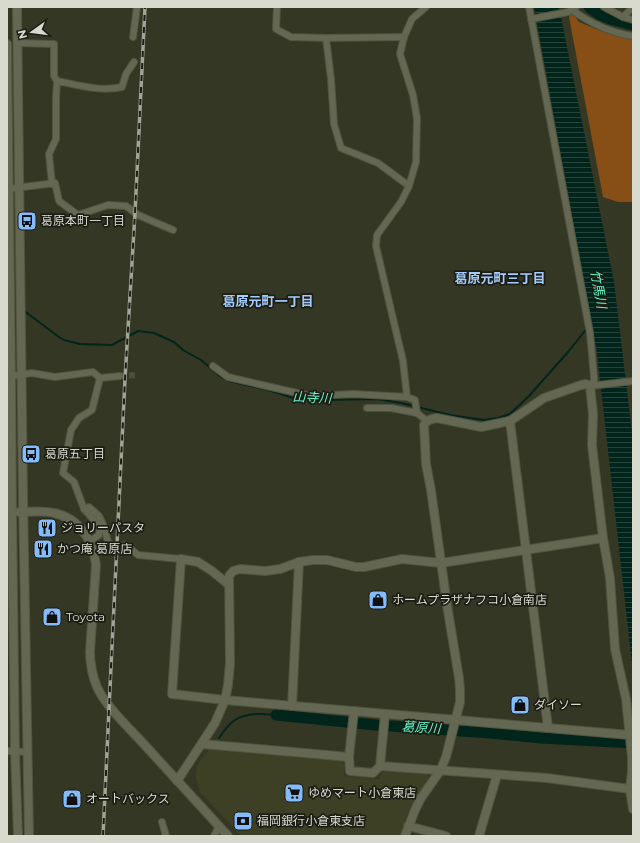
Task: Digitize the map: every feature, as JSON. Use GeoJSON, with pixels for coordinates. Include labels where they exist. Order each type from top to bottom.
{"type":"FeatureCollection","features":[{"type":"Feature","properties":{"kind":"street"},"geometry":{"type":"LineString","coordinates":[[18,7],[21,375],[29,836]]}},
{"type":"Feature","properties":{"kind":"street"},"geometry":{"type":"LineString","coordinates":[[133,37],[137,7]]}},
{"type":"Feature","properties":{"kind":"street"},"geometry":{"type":"LineString","coordinates":[[278,7],[276,29],[291,37],[404,37]]}},
{"type":"Feature","properties":{"kind":"street"},"geometry":{"type":"LineString","coordinates":[[407,397],[403,361],[376,246],[378,235],[401,202],[409,186],[416,162],[417,118],[413,95],[400,54],[404,37],[412,19],[426,7]]}},
{"type":"Feature","properties":{"kind":"street"},"geometry":{"type":"LineString","coordinates":[[529,7],[533,18],[541,76],[590,333],[594,377],[592,445],[603,538],[610,578],[615,649],[626,699],[632,758],[630,789],[633,809]]}},
{"type":"Feature","properties":{"kind":"street"},"geometry":{"type":"LineString","coordinates":[[604,7],[623,17],[633,20]]}},
{"type":"Feature","properties":{"kind":"street"},"geometry":{"type":"LineString","coordinates":[[533,18],[563,13],[574,8],[584,19],[615,32],[633,36]]}},
{"type":"Feature","properties":{"kind":"street"},"geometry":{"type":"LineString","coordinates":[[623,17],[633,8]]}},
{"type":"Feature","properties":{"kind":"street"},"geometry":{"type":"LineString","coordinates":[[326,38],[334,124],[341,148],[378,163],[409,186]]}},
{"type":"Feature","properties":{"kind":"street"},"geometry":{"type":"LineString","coordinates":[[18,43],[54,44],[54,76],[57,81],[56,139],[49,154],[52,184]]}},
{"type":"Feature","properties":{"kind":"street"},"geometry":{"type":"LineString","coordinates":[[7,44],[10,304],[9,488],[12,512],[10,524],[11,751],[18,836]]}},
{"type":"Feature","properties":{"kind":"street"},"geometry":{"type":"LineString","coordinates":[[57,81],[93,88],[114,89],[122,87],[126,74],[134,62]]}},
{"type":"Feature","properties":{"kind":"street"},"geometry":{"type":"LineString","coordinates":[[8,189],[55,183],[59,201],[78,215],[108,205],[126,206],[138,215],[173,230]]}},
{"type":"Feature","properties":{"kind":"street"},"geometry":{"type":"LineString","coordinates":[[213,366],[228,377],[310,396],[353,394],[407,397],[415,400],[417,413]]}},
{"type":"Feature","properties":{"kind":"street"},"geometry":{"type":"LineString","coordinates":[[9,377],[32,373],[55,377],[93,372],[100,378],[120,376]]}},
{"type":"Feature","properties":{"kind":"street"},"geometry":{"type":"LineString","coordinates":[[90,541],[99,535],[100,527],[84,509],[74,482],[63,473],[71,430],[79,418],[92,410],[100,378]]}},
{"type":"Feature","properties":{"kind":"street"},"geometry":{"type":"LineString","coordinates":[[405,836],[421,798],[440,771],[446,757],[460,702],[460,690],[426,464],[424,425],[432,418],[481,427],[510,421],[544,398],[581,385],[631,381]]}},
{"type":"Feature","properties":{"kind":"street"},"geometry":{"type":"LineString","coordinates":[[367,408],[391,408],[417,413],[427,421]]}},
{"type":"Feature","properties":{"kind":"street"},"geometry":{"type":"LineString","coordinates":[[510,421],[548,728]]}},
{"type":"Feature","properties":{"kind":"street"},"geometry":{"type":"LineString","coordinates":[[84,509],[89,507],[99,516],[108,542],[111,544]]}},
{"type":"Feature","properties":{"kind":"street"},"geometry":{"type":"LineString","coordinates":[[12,512],[38,511],[54,513],[76,523],[84,531],[90,541],[95,556],[96,565],[90,662],[97,687],[103,698],[124,723],[228,836]]}},
{"type":"Feature","properties":{"kind":"street"},"geometry":{"type":"LineString","coordinates":[[178,781],[216,722],[225,700],[230,663],[229,576],[236,570],[247,569],[265,571],[280,569],[299,562],[320,560],[334,561],[364,567],[402,559],[441,563],[603,538]]}},
{"type":"Feature","properties":{"kind":"street"},"geometry":{"type":"LineString","coordinates":[[126,545],[138,555],[198,562],[229,585]]}},
{"type":"Feature","properties":{"kind":"street"},"geometry":{"type":"LineString","coordinates":[[181,559],[172,694],[354,712],[630,735]]}},
{"type":"Feature","properties":{"kind":"street"},"geometry":{"type":"LineString","coordinates":[[292,706],[299,562]]}},
{"type":"Feature","properties":{"kind":"street"},"geometry":{"type":"LineString","coordinates":[[354,712],[349,757],[350,771],[373,773],[380,766],[385,714]]}},
{"type":"Feature","properties":{"kind":"street"},"geometry":{"type":"LineString","coordinates":[[202,744],[349,757]]}},
{"type":"Feature","properties":{"kind":"street"},"geometry":{"type":"LineString","coordinates":[[11,751],[27,752]]}},
{"type":"Feature","properties":{"kind":"street"},"geometry":{"type":"LineString","coordinates":[[380,766],[547,778],[630,789]]}},
{"type":"Feature","properties":{"kind":"street"},"geometry":{"type":"LineString","coordinates":[[479,836],[497,774]]}},
{"type":"Feature","properties":{"kind":"street"},"geometry":{"type":"LineString","coordinates":[[162,822],[166,836]]}},
{"type":"Feature","properties":{"kind":"street"},"geometry":{"type":"LineString","coordinates":[[214,836],[219,826]]}},
{"type":"Feature","properties":{"kind":"street"},"geometry":{"type":"LineString","coordinates":[[408,826],[446,836]]}},
{"type":"Feature","properties":{"kind":"shaded area"},"geometry":{"type":"Polygon","coordinates":[[[570,15],[575,16],[579,22],[601,31],[633,38],[633,202],[618,202],[603,197],[569,17],[570,15]]]}},
{"type":"Feature","properties":{"kind":"shaded area"},"geometry":{"type":"Polygon","coordinates":[[[210,749],[341,760],[345,765],[344,776],[379,779],[380,775],[384,771],[427,773],[430,779],[402,836],[241,836],[200,792],[196,777],[197,766],[210,749]]]}},
{"type":"Feature","properties":{"kind":"water","name":"竹馬川"},"geometry":{"type":"Polygon","coordinates":[[[534,7],[559,7],[614,282],[633,441],[633,673],[597,353],[534,7]]]}},
{"type":"Feature","properties":{"kind":"waterway"},"geometry":{"type":"LineString","coordinates":[[589,7],[600,15],[633,25]]}},
{"type":"Feature","properties":{"kind":"waterway","name":"山寺川"},"geometry":{"type":"LineString","coordinates":[[23,310],[64,340],[80,344],[112,345],[138,331],[154,333],[174,342],[183,350],[201,360],[220,376],[229,381],[268,390],[297,399],[377,399],[401,403],[450,415],[484,420],[510,414],[529,396],[588,327]]}},
{"type":"Feature","properties":{"kind":"waterway","name":"葛原川"},"geometry":{"type":"LineString","coordinates":[[219,738],[224,731],[240,717],[255,714],[276,715]]}},
{"type":"Feature","properties":{"kind":"waterway","name":"葛原川"},"geometry":{"type":"LineString","coordinates":[[276,715],[376,725],[541,738],[633,743]]}},
{"type":"Feature","properties":{"kind":"tunnel"},"geometry":{"type":"LineString","coordinates":[[120,376],[135,375]]}},
{"type":"Feature","properties":{"kind":"tunnel"},"geometry":{"type":"LineString","coordinates":[[111,544],[126,545]]}},
{"type":"Feature","properties":{"kind":"railway"},"geometry":{"type":"LineString","coordinates":[[103,836],[145,7]]}},
{"type":"Feature","properties":{"kind":"place","name":"葛原本町一丁目"},"geometry":{"type":"Point","coordinates":[27,221]}},
{"type":"Feature","properties":{"kind":"place","name":"葛原五丁目"},"geometry":{"type":"Point","coordinates":[31,454]}},
{"type":"Feature","properties":{"kind":"place","name":"ジョリーパスタ"},"geometry":{"type":"Point","coordinates":[47,528]}},
{"type":"Feature","properties":{"kind":"place","name":"かつ庵 葛原店"},"geometry":{"type":"Point","coordinates":[43,549]}},
{"type":"Feature","properties":{"kind":"place","name":"ホームプラザナフコ小倉南店"},"geometry":{"type":"Point","coordinates":[378,600]}},
{"type":"Feature","properties":{"kind":"place","name":"Toyota"},"geometry":{"type":"Point","coordinates":[52,617]}},
{"type":"Feature","properties":{"kind":"place","name":"ダイソー"},"geometry":{"type":"Point","coordinates":[520,705]}},
{"type":"Feature","properties":{"kind":"place","name":"ゆめマート小倉東店"},"geometry":{"type":"Point","coordinates":[294,793]}},
{"type":"Feature","properties":{"kind":"place","name":"オートバックス"},"geometry":{"type":"Point","coordinates":[72,799]}},
{"type":"Feature","properties":{"kind":"place","name":"福岡銀行小倉東支店"},"geometry":{"type":"Point","coordinates":[243,821]}},
{"type":"Feature","properties":{"kind":"district","name":"葛原元町三丁目"},"geometry":{"type":"Point","coordinates":[500,278]}},
{"type":"Feature","properties":{"kind":"district","name":"葛原元町一丁目"},"geometry":{"type":"Point","coordinates":[268,301]}}]}
